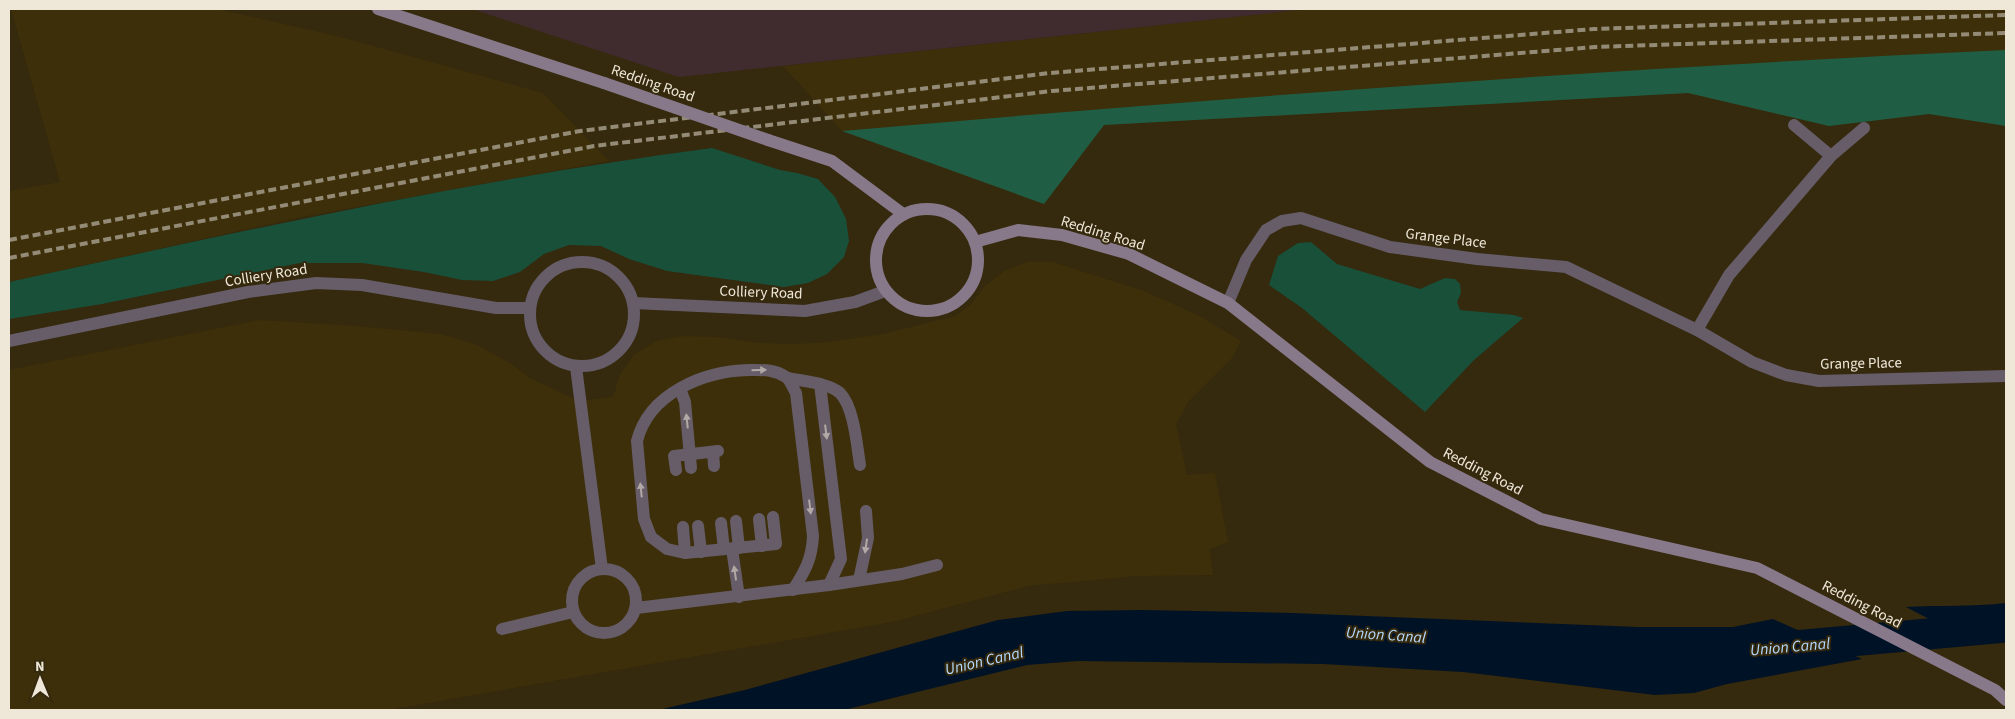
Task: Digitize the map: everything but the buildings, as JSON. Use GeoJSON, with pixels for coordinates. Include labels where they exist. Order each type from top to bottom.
{"type":"FeatureCollection","features":[{"type":"Feature","properties":{"kind":"main road","name":"Redding Road"},"geometry":{"type":"LineString","coordinates":[[378,9],[604,83],[832,161],[903,214]]}},
{"type":"Feature","properties":{"kind":"main road"},"geometry":{"type":"LineString","coordinates":[[920,209],[937,210],[953,216],[966,227],[975,242],[978,258],[976,274],[969,289],[958,301],[944,308],[928,311],[912,309],[897,302],[885,290],[877,274],[875,257],[880,240],[889,225],[903,214],[920,209]]}},
{"type":"Feature","properties":{"kind":"main road","name":"Redding Road"},"geometry":{"type":"LineString","coordinates":[[975,242],[1018,230],[1062,234],[1129,254],[1228,303],[1430,462],[1540,519],[1757,568],[1995,690],[2006,700]]}},
{"type":"Feature","properties":{"kind":"street"},"geometry":{"type":"LineString","coordinates":[[1794,125],[1832,156]]}},
{"type":"Feature","properties":{"kind":"street"},"geometry":{"type":"LineString","coordinates":[[1697,330],[1729,275],[1832,156],[1864,128]]}},
{"type":"Feature","properties":{"kind":"street","name":"Grange Place"},"geometry":{"type":"LineString","coordinates":[[1228,303],[1246,260],[1266,230],[1282,221],[1301,218],[1390,247],[1478,259],[1566,267],[1697,330],[1752,362],[1786,375],[1819,381],[2006,376]]}},
{"type":"Feature","properties":{"kind":"street"},"geometry":{"type":"LineString","coordinates":[[576,262],[594,262],[610,269],[623,280],[632,296],[635,314],[632,332],[623,348],[610,359],[594,365],[576,366],[560,362],[546,353],[536,340],[530,325],[530,308],[534,291],[545,277],[559,266],[576,262]]}},
{"type":"Feature","properties":{"kind":"street","name":"Colliery Road"},"geometry":{"type":"LineString","coordinates":[[9,340],[248,292],[316,283],[362,284],[496,308],[530,308]]}},
{"type":"Feature","properties":{"kind":"street","name":"Colliery Road"},"geometry":{"type":"LineString","coordinates":[[633,303],[805,311],[855,302],[885,290]]}},
{"type":"Feature","properties":{"kind":"street"},"geometry":{"type":"LineString","coordinates":[[576,366],[602,569]]}},
{"type":"Feature","properties":{"kind":"street"},"geometry":{"type":"LineString","coordinates":[[774,520],[776,544],[762,546],[685,553],[667,549],[651,537],[644,519],[637,441],[639,433],[649,416],[666,398],[710,374],[739,370],[771,370],[788,378],[820,384],[840,393],[849,408],[860,464]]}},
{"type":"Feature","properties":{"kind":"street"},"geometry":{"type":"LineString","coordinates":[[788,378],[796,393],[813,536],[813,552],[806,569],[793,590]]}},
{"type":"Feature","properties":{"kind":"street"},"geometry":{"type":"LineString","coordinates":[[820,384],[841,559],[829,585]]}},
{"type":"Feature","properties":{"kind":"street"},"geometry":{"type":"LineString","coordinates":[[680,389],[685,402],[691,468]]}},
{"type":"Feature","properties":{"kind":"street"},"geometry":{"type":"LineString","coordinates":[[676,470],[674,456],[690,454],[715,452],[714,466]]}},
{"type":"Feature","properties":{"kind":"street"},"geometry":{"type":"LineString","coordinates":[[859,580],[868,538],[866,511]]}},
{"type":"Feature","properties":{"kind":"street"},"geometry":{"type":"LineString","coordinates":[[759,519],[762,546]]}},
{"type":"Feature","properties":{"kind":"street"},"geometry":{"type":"LineString","coordinates":[[731,549],[736,521]]}},
{"type":"Feature","properties":{"kind":"street"},"geometry":{"type":"LineString","coordinates":[[721,523],[731,549],[739,596]]}},
{"type":"Feature","properties":{"kind":"street"},"geometry":{"type":"LineString","coordinates":[[698,526],[701,552]]}},
{"type":"Feature","properties":{"kind":"street"},"geometry":{"type":"LineString","coordinates":[[682,527],[685,553]]}},
{"type":"Feature","properties":{"kind":"street"},"geometry":{"type":"LineString","coordinates":[[636,608],[829,585],[902,574],[936,565]]}},
{"type":"Feature","properties":{"kind":"street"},"geometry":{"type":"LineString","coordinates":[[602,569],[618,572],[631,583],[636,592],[636,608],[628,624],[620,630],[610,633],[590,630],[582,624],[573,612],[573,596],[576,586],[582,578],[591,572],[602,569]]}},
{"type":"Feature","properties":{"kind":"street"},"geometry":{"type":"LineString","coordinates":[[502,629],[573,612]]}},
{"type":"Feature","properties":{"kind":"shaded area"},"geometry":{"type":"Polygon","coordinates":[[[11,9],[218,9],[341,37],[543,93],[609,161],[302,217],[9,282],[9,191],[60,182],[11,9]]]}},
{"type":"Feature","properties":{"kind":"shaded area"},"geometry":{"type":"Polygon","coordinates":[[[472,9],[1308,9],[679,77],[472,9]]]}},
{"type":"Feature","properties":{"kind":"shaded area"},"geometry":{"type":"Polygon","coordinates":[[[1308,9],[2006,9],[2006,126],[1929,114],[1829,126],[1688,93],[1104,125],[1044,204],[842,131],[783,66],[1308,9]]]}},
{"type":"Feature","properties":{"kind":"shaded area"},"geometry":{"type":"Polygon","coordinates":[[[1027,262],[1053,262],[1144,291],[1200,316],[1241,341],[1232,358],[1188,402],[1176,424],[1187,475],[1215,473],[1228,542],[1210,549],[1213,575],[1137,576],[1028,586],[892,622],[388,710],[9,710],[9,370],[260,320],[441,334],[477,345],[512,364],[530,378],[579,401],[613,397],[620,374],[634,355],[656,341],[683,336],[792,344],[829,342],[883,334],[955,316],[971,304],[986,285],[1004,271],[1027,262]]]}},
{"type":"Feature","properties":{"kind":"green space"},"geometry":{"type":"Polygon","coordinates":[[[2006,50],[2006,126],[1929,114],[1829,126],[1688,93],[1104,125],[1044,204],[842,131],[1424,84],[1715,65],[2006,50]]]}},
{"type":"Feature","properties":{"kind":"green space"},"geometry":{"type":"Polygon","coordinates":[[[712,148],[780,170],[818,179],[835,197],[846,219],[849,241],[844,257],[827,274],[808,283],[784,287],[667,271],[629,259],[601,246],[569,245],[544,254],[520,272],[493,281],[462,280],[424,272],[362,263],[300,263],[102,304],[9,319],[9,282],[271,225],[447,191],[535,175],[712,148]]]}},
{"type":"Feature","properties":{"kind":"green space"},"geometry":{"type":"Polygon","coordinates":[[[1311,242],[1337,264],[1420,289],[1445,278],[1455,279],[1460,284],[1461,293],[1457,302],[1460,310],[1514,315],[1523,318],[1474,360],[1425,412],[1302,308],[1269,285],[1278,256],[1298,243],[1311,242]]]}},
{"type":"Feature","properties":{"kind":"water"},"geometry":{"type":"Polygon","coordinates":[[[2006,603],[2006,641],[1977,644],[1906,607],[1981,605],[2006,603]]]}},
{"type":"Feature","properties":{"kind":"water"},"geometry":{"type":"Polygon","coordinates":[[[1143,610],[1292,613],[1638,627],[1733,627],[1773,619],[1862,659],[1727,684],[1694,693],[1655,695],[1463,672],[1323,664],[1077,661],[1027,665],[844,710],[658,710],[745,690],[998,620],[1067,611],[1143,610]]]}},
{"type":"Feature","properties":{"kind":"waterway","name":"Union Canal"},"geometry":{"type":"LineString","coordinates":[[1783,647],[2006,627]]}},
{"type":"Feature","properties":{"kind":"railway"},"geometry":{"type":"LineString","coordinates":[[9,240],[580,131],[1050,73],[1594,29],[2006,15]]}},
{"type":"Feature","properties":{"kind":"railway"},"geometry":{"type":"LineString","coordinates":[[9,258],[594,146],[1052,91],[1595,47],[2006,33]]}}]}
